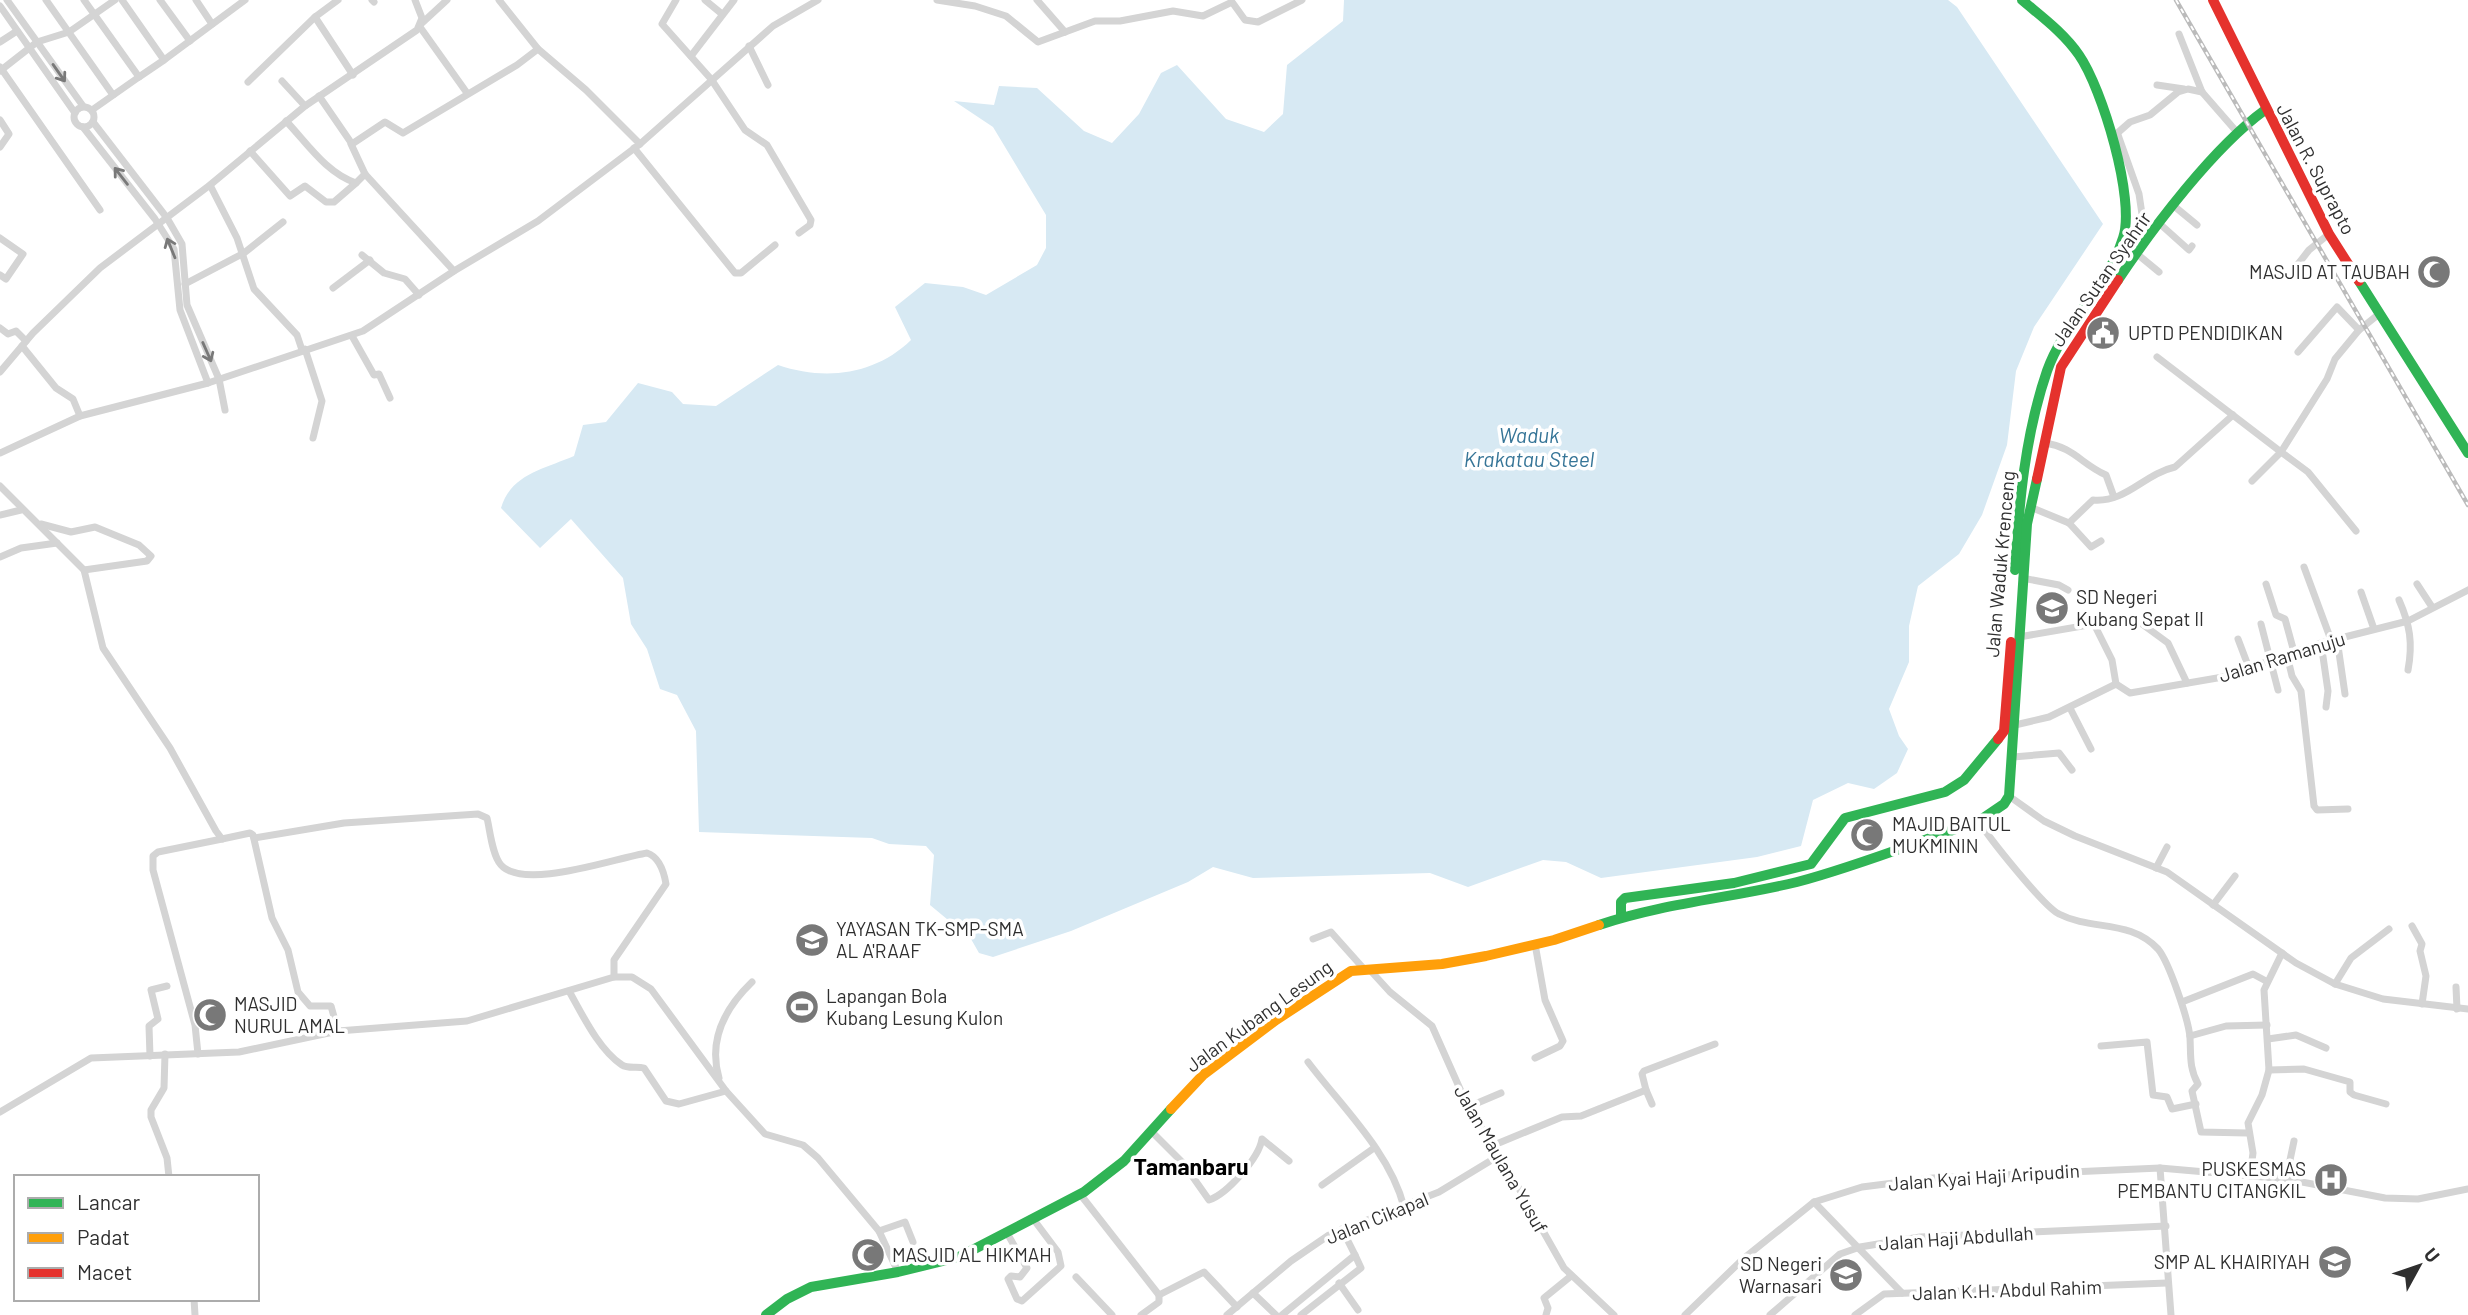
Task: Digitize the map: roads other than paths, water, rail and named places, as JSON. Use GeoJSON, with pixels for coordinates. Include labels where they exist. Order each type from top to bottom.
{"type":"FeatureCollection","features":[{"type":"Feature","properties":{"kind":"main road","name":"Jalan Waduk Krenceng"},"geometry":{"type":"LineString","coordinates":[[1621,916],[1621,902],[1625,898],[1734,883],[1811,864],[1819,858],[1835,827],[1845,818],[1956,787],[2004,730],[2018,529],[2029,449],[2047,369],[2124,239],[2129,220],[2114,136],[2087,68],[2057,30],[2022,0]]}},
{"type":"Feature","properties":{"kind":"main road","name":"Jalan R. Suprapto"},"geometry":{"type":"LineString","coordinates":[[2213,0],[2265,110],[2329,234],[2468,453]]}},
{"type":"Feature","properties":{"kind":"main road","name":"Jalan Sutan Syahrir"},"geometry":{"type":"LineString","coordinates":[[2009,796],[2022,578],[2030,507],[2061,367],[2136,253],[2236,131],[2265,110]]}},
{"type":"Feature","properties":{"kind":"main road","name":"Jalan Kubang Lesung"},"geometry":{"type":"LineString","coordinates":[[766,1315],[787,1299],[811,1287],[898,1272],[959,1256],[1034,1220],[1080,1194],[1112,1172],[1188,1090],[1226,1057],[1345,974],[1366,969],[1442,964],[1535,944],[1621,916],[1800,881],[1979,821],[2004,804],[2009,796]]}},
{"type":"Feature","properties":{"kind":"street"},"geometry":{"type":"LineString","coordinates":[[8,0],[82,106],[92,110]]}},
{"type":"Feature","properties":{"kind":"street"},"geometry":{"type":"LineString","coordinates":[[46,0],[113,95]]}},
{"type":"Feature","properties":{"kind":"street"},"geometry":{"type":"LineString","coordinates":[[85,0],[139,78]]}},
{"type":"Feature","properties":{"kind":"street"},"geometry":{"type":"LineString","coordinates":[[100,210],[1,69],[37,42],[69,32],[115,0]]}},
{"type":"Feature","properties":{"kind":"street"},"geometry":{"type":"LineString","coordinates":[[122,0],[164,60]]}},
{"type":"Feature","properties":{"kind":"street"},"geometry":{"type":"LineString","coordinates":[[160,0],[190,41]]}},
{"type":"Feature","properties":{"kind":"street"},"geometry":{"type":"LineString","coordinates":[[196,0],[212,24]]}},
{"type":"Feature","properties":{"kind":"street"},"geometry":{"type":"LineString","coordinates":[[92,110],[190,41],[235,3],[245,0]]}},
{"type":"Feature","properties":{"kind":"street"},"geometry":{"type":"LineString","coordinates":[[248,82],[315,17],[338,0]]}},
{"type":"Feature","properties":{"kind":"street"},"geometry":{"type":"LineString","coordinates":[[415,0],[420,26],[467,93]]}},
{"type":"Feature","properties":{"kind":"street"},"geometry":{"type":"LineString","coordinates":[[0,372],[24,344],[100,268],[210,186],[318,96],[353,75],[420,26],[447,0]]}},
{"type":"Feature","properties":{"kind":"street"},"geometry":{"type":"LineString","coordinates":[[499,0],[538,49],[586,90],[637,146],[735,273],[741,273],[775,245]]}},
{"type":"Feature","properties":{"kind":"street"},"geometry":{"type":"LineString","coordinates":[[676,0],[661,23],[712,79],[745,130],[767,145],[810,217],[810,225],[799,233]]}},
{"type":"Feature","properties":{"kind":"street"},"geometry":{"type":"LineString","coordinates":[[705,0],[722,14]]}},
{"type":"Feature","properties":{"kind":"street"},"geometry":{"type":"LineString","coordinates":[[691,56],[734,0]]}},
{"type":"Feature","properties":{"kind":"street"},"geometry":{"type":"LineString","coordinates":[[0,453],[80,416],[208,383],[352,336],[538,221],[637,146],[749,46],[790,15],[818,0]]}},
{"type":"Feature","properties":{"kind":"street"},"geometry":{"type":"LineString","coordinates":[[937,0],[975,6],[1006,16],[1038,42],[1095,21],[1120,21],[1173,11],[1203,16],[1230,1],[1245,20],[1258,22],[1302,0]]}},
{"type":"Feature","properties":{"kind":"street"},"geometry":{"type":"LineString","coordinates":[[1037,0],[1066,33]]}},
{"type":"Feature","properties":{"kind":"street"},"geometry":{"type":"LineString","coordinates":[[0,6],[75,113]]}},
{"type":"Feature","properties":{"kind":"street"},"geometry":{"type":"LineString","coordinates":[[315,17],[353,75]]}},
{"type":"Feature","properties":{"kind":"street"},"geometry":{"type":"LineString","coordinates":[[0,43],[17,31]]}},
{"type":"Feature","properties":{"kind":"street"},"geometry":{"type":"LineString","coordinates":[[2179,34],[2202,92],[2236,131]]}},
{"type":"Feature","properties":{"kind":"street"},"geometry":{"type":"LineString","coordinates":[[749,46],[768,85]]}},
{"type":"Feature","properties":{"kind":"street"},"geometry":{"type":"LineString","coordinates":[[351,144],[386,122],[403,133],[538,49]]}},
{"type":"Feature","properties":{"kind":"street"},"geometry":{"type":"LineString","coordinates":[[282,81],[305,106]]}},
{"type":"Feature","properties":{"kind":"street"},"geometry":{"type":"LineString","coordinates":[[2157,85],[2202,92]]}},
{"type":"Feature","properties":{"kind":"street"},"geometry":{"type":"LineString","coordinates":[[2146,241],[2139,194],[2114,136],[2130,122],[2150,115],[2174,95],[2188,89]]}},
{"type":"Feature","properties":{"kind":"street"},"geometry":{"type":"LineString","coordinates":[[318,96],[351,144],[365,174],[454,271]]}},
{"type":"Feature","properties":{"kind":"street"},"geometry":{"type":"LineString","coordinates":[[82,106],[75,113],[74,120],[83,127],[159,225],[174,249],[180,310],[208,383]]}},
{"type":"Feature","properties":{"kind":"street"},"geometry":{"type":"LineString","coordinates":[[92,110],[93,122],[167,219],[183,248],[190,314],[219,379],[225,410]]}},
{"type":"Feature","properties":{"kind":"street"},"geometry":{"type":"LineString","coordinates":[[0,120],[9,134],[0,147]]}},
{"type":"Feature","properties":{"kind":"street"},"geometry":{"type":"LineString","coordinates":[[286,121],[318,159],[356,183]]}},
{"type":"Feature","properties":{"kind":"street"},"geometry":{"type":"LineString","coordinates":[[83,127],[93,122]]}},
{"type":"Feature","properties":{"kind":"street"},"geometry":{"type":"LineString","coordinates":[[250,152],[290,196],[305,186],[326,202],[334,202],[365,174]]}},
{"type":"Feature","properties":{"kind":"street"},"geometry":{"type":"LineString","coordinates":[[210,186],[244,253],[254,289],[296,335],[304,350],[322,401],[313,438]]}},
{"type":"Feature","properties":{"kind":"street"},"geometry":{"type":"LineString","coordinates":[[2174,206],[2197,225]]}},
{"type":"Feature","properties":{"kind":"street"},"geometry":{"type":"LineString","coordinates":[[185,284],[244,253],[283,222]]}},
{"type":"Feature","properties":{"kind":"street"},"geometry":{"type":"LineString","coordinates":[[2160,224],[2189,249],[2192,246]]}},
{"type":"Feature","properties":{"kind":"street"},"geometry":{"type":"LineString","coordinates":[[2295,268],[2316,243],[2329,234]]}},
{"type":"Feature","properties":{"kind":"street"},"geometry":{"type":"LineString","coordinates":[[0,238],[23,254],[10,276],[6,279],[0,275]]}},
{"type":"Feature","properties":{"kind":"street"},"geometry":{"type":"LineString","coordinates":[[2136,253],[2160,272]]}},
{"type":"Feature","properties":{"kind":"street"},"geometry":{"type":"LineString","coordinates":[[362,256],[384,273],[405,279],[419,295]]}},
{"type":"Feature","properties":{"kind":"street"},"geometry":{"type":"LineString","coordinates":[[333,288],[370,260]]}},
{"type":"Feature","properties":{"kind":"street"},"geometry":{"type":"LineString","coordinates":[[2298,352],[2337,307],[2359,330]]}},
{"type":"Feature","properties":{"kind":"street"},"geometry":{"type":"LineString","coordinates":[[2252,481],[2281,452],[2327,379],[2335,359],[2359,330],[2379,314]]}},
{"type":"Feature","properties":{"kind":"street"},"geometry":{"type":"LineString","coordinates":[[0,328],[8,334],[16,331],[55,388],[73,399],[80,416]]}},
{"type":"Feature","properties":{"kind":"street"},"geometry":{"type":"LineString","coordinates":[[352,336],[374,375],[379,374],[390,398]]}},
{"type":"Feature","properties":{"kind":"street"},"geometry":{"type":"LineString","coordinates":[[2157,357],[2308,472],[2356,531]]}},
{"type":"Feature","properties":{"kind":"street"},"geometry":{"type":"LineString","coordinates":[[2069,523],[2090,502],[2107,502],[2114,497],[2127,495],[2165,470],[2175,467],[2233,415]]}},
{"type":"Feature","properties":{"kind":"street"},"geometry":{"type":"LineString","coordinates":[[2044,443],[2072,450],[2095,470],[2106,475],[2114,497]]}},
{"type":"Feature","properties":{"kind":"street"},"geometry":{"type":"LineString","coordinates":[[0,486],[83,570],[103,648],[170,748],[222,839]]}},
{"type":"Feature","properties":{"kind":"street"},"geometry":{"type":"LineString","coordinates":[[2030,507],[2069,523],[2091,547],[2101,541]]}},
{"type":"Feature","properties":{"kind":"street"},"geometry":{"type":"LineString","coordinates":[[0,515],[21,510]]}},
{"type":"Feature","properties":{"kind":"street"},"geometry":{"type":"LineString","coordinates":[[37,523],[71,532],[95,527],[139,545],[151,555],[147,561],[83,570]]}},
{"type":"Feature","properties":{"kind":"street"},"geometry":{"type":"LineString","coordinates":[[0,556],[22,548],[57,543]]}},
{"type":"Feature","properties":{"kind":"street"},"geometry":{"type":"LineString","coordinates":[[2304,567],[2334,639],[2345,694]]}},
{"type":"Feature","properties":{"kind":"street"},"geometry":{"type":"LineString","coordinates":[[2022,578],[2059,584],[2068,590]]}},
{"type":"Feature","properties":{"kind":"street"},"geometry":{"type":"LineString","coordinates":[[2266,583],[2276,615],[2285,619],[2292,676],[2301,691],[2314,806],[2317,810],[2348,809]]}},
{"type":"Feature","properties":{"kind":"street"},"geometry":{"type":"LineString","coordinates":[[2417,584],[2432,607]]}},
{"type":"Feature","properties":{"kind":"street","name":"Jalan Ramanuju"},"geometry":{"type":"LineString","coordinates":[[2116,684],[2130,693],[2223,677],[2334,639],[2408,621],[2468,590]]}},
{"type":"Feature","properties":{"kind":"street"},"geometry":{"type":"LineString","coordinates":[[2361,592],[2374,629]]}},
{"type":"Feature","properties":{"kind":"street"},"geometry":{"type":"LineString","coordinates":[[2399,600],[2408,621],[2412,642],[2408,670]]}},
{"type":"Feature","properties":{"kind":"street"},"geometry":{"type":"LineString","coordinates":[[2015,725],[2049,717],[2116,684],[2112,660],[2094,624],[2018,637]]}},
{"type":"Feature","properties":{"kind":"street"},"geometry":{"type":"LineString","coordinates":[[2141,624],[2168,643],[2187,683]]}},
{"type":"Feature","properties":{"kind":"street"},"geometry":{"type":"LineString","coordinates":[[2261,624],[2278,690]]}},
{"type":"Feature","properties":{"kind":"street"},"geometry":{"type":"LineString","coordinates":[[2238,639],[2249,668]]}},
{"type":"Feature","properties":{"kind":"street"},"geometry":{"type":"LineString","coordinates":[[2321,643],[2328,691],[2326,708]]}},
{"type":"Feature","properties":{"kind":"street"},"geometry":{"type":"LineString","coordinates":[[2070,708],[2091,749]]}},
{"type":"Feature","properties":{"kind":"street"},"geometry":{"type":"LineString","coordinates":[[2013,757],[2059,753],[2072,770]]}},
{"type":"Feature","properties":{"kind":"street"},"geometry":{"type":"LineString","coordinates":[[2009,796],[2044,821],[2074,836],[2155,867],[2282,953],[2335,984],[2383,999],[2468,1009]]}},
{"type":"Feature","properties":{"kind":"street"},"geometry":{"type":"LineString","coordinates":[[254,838],[344,823],[478,814],[487,818],[501,865],[543,877],[650,853],[664,872],[666,884],[614,960],[614,977]]}},
{"type":"Feature","properties":{"kind":"street"},"geometry":{"type":"LineString","coordinates":[[1979,821],[1996,847],[2057,914],[2136,931],[2157,948],[2182,1002],[2190,1036],[2188,1054],[2198,1084],[2192,1091],[2203,1133],[2247,1133]]}},
{"type":"Feature","properties":{"kind":"street"},"geometry":{"type":"LineString","coordinates":[[198,1054],[195,1025],[153,870],[153,856],[158,852],[250,833],[254,838],[272,918],[288,950],[298,992],[310,1006],[330,1005],[338,1031]]}},
{"type":"Feature","properties":{"kind":"street"},"geometry":{"type":"LineString","coordinates":[[2155,867],[2167,847]]}},
{"type":"Feature","properties":{"kind":"street"},"geometry":{"type":"LineString","coordinates":[[2213,905],[2235,876]]}},
{"type":"Feature","properties":{"kind":"street"},"geometry":{"type":"LineString","coordinates":[[2412,926],[2422,944],[2420,951],[2426,976],[2422,1004]]}},
{"type":"Feature","properties":{"kind":"street"},"geometry":{"type":"LineString","coordinates":[[2335,984],[2351,958],[2389,929]]}},
{"type":"Feature","properties":{"kind":"street","name":"Jalan Maulana Yusuf"},"geometry":{"type":"LineString","coordinates":[[1313,939],[1331,932],[1390,992],[1432,1026],[1468,1107],[1500,1155],[1556,1255],[1571,1276],[1614,1315]]}},
{"type":"Feature","properties":{"kind":"street"},"geometry":{"type":"LineString","coordinates":[[1535,944],[1545,1000],[1563,1041],[1560,1046],[1535,1058]]}},
{"type":"Feature","properties":{"kind":"street"},"geometry":{"type":"LineString","coordinates":[[2250,1176],[2253,1153],[2247,1133],[2248,1123],[2262,1095],[2269,1070],[2264,990],[2266,981],[2282,953]]}},
{"type":"Feature","properties":{"kind":"street"},"geometry":{"type":"LineString","coordinates":[[2182,1002],[2253,974],[2266,981]]}},
{"type":"Feature","properties":{"kind":"street"},"geometry":{"type":"LineString","coordinates":[[0,1112],[91,1058],[260,1049],[338,1031],[467,1021],[614,977],[632,977],[650,989],[726,1091],[765,1134],[808,1149],[879,1231],[898,1272]]}},
{"type":"Feature","properties":{"kind":"street"},"geometry":{"type":"LineString","coordinates":[[726,1091],[718,1076],[716,1039],[728,1012],[752,982]]}},
{"type":"Feature","properties":{"kind":"street"},"geometry":{"type":"LineString","coordinates":[[150,1056],[149,1026],[158,1019],[151,990],[167,986]]}},
{"type":"Feature","properties":{"kind":"street"},"geometry":{"type":"LineString","coordinates":[[2456,987],[2457,1009]]}},
{"type":"Feature","properties":{"kind":"street"},"geometry":{"type":"LineString","coordinates":[[569,992],[619,1062],[627,1067],[644,1068],[666,1101],[679,1104],[726,1091]]}},
{"type":"Feature","properties":{"kind":"street"},"geometry":{"type":"LineString","coordinates":[[2190,1036],[2226,1026],[2267,1024]]}},
{"type":"Feature","properties":{"kind":"street"},"geometry":{"type":"LineString","coordinates":[[2268,1039],[2296,1035],[2326,1048]]}},
{"type":"Feature","properties":{"kind":"street"},"geometry":{"type":"LineString","coordinates":[[2101,1046],[2147,1042],[2153,1096],[2167,1097],[2172,1109],[2196,1104]]}},
{"type":"Feature","properties":{"kind":"street"},"geometry":{"type":"LineString","coordinates":[[1652,1104],[1646,1090],[1644,1071],[1715,1044]]}},
{"type":"Feature","properties":{"kind":"street"},"geometry":{"type":"LineString","coordinates":[[165,1054],[164,1088],[151,1110],[151,1117],[167,1158],[169,1175]]}},
{"type":"Feature","properties":{"kind":"street"},"geometry":{"type":"LineString","coordinates":[[1308,1062],[1374,1148],[1395,1181],[1404,1207]]}},
{"type":"Feature","properties":{"kind":"street"},"geometry":{"type":"LineString","coordinates":[[2269,1070],[2304,1069],[2350,1082],[2350,1092],[2354,1095],[2386,1104]]}},
{"type":"Feature","properties":{"kind":"street"},"geometry":{"type":"LineString","coordinates":[[1494,1145],[1562,1117],[1581,1116],[1646,1090]]}},
{"type":"Feature","properties":{"kind":"street"},"geometry":{"type":"LineString","coordinates":[[1468,1107],[1501,1093]]}},
{"type":"Feature","properties":{"kind":"street"},"geometry":{"type":"LineString","coordinates":[[1151,1131],[1183,1163],[1209,1200],[1251,1163],[1260,1152],[1262,1139],[1289,1161]]}},
{"type":"Feature","properties":{"kind":"street"},"geometry":{"type":"LineString","coordinates":[[2286,1179],[2294,1141]]}},
{"type":"Feature","properties":{"kind":"street"},"geometry":{"type":"LineString","coordinates":[[1322,1185],[1374,1148]]}},
{"type":"Feature","properties":{"kind":"street","name":"Jalan Cikapal"},"geometry":{"type":"LineString","coordinates":[[1227,1315],[1291,1261],[1342,1229],[1404,1207],[1459,1182],[1500,1155]]}},
{"type":"Feature","properties":{"kind":"street"},"geometry":{"type":"LineString","coordinates":[[2160,1168],[2166,1226],[2166,1283],[2171,1315]]}},
{"type":"Feature","properties":{"kind":"street","name":"Jalan Kyai Haji Aripudin"},"geometry":{"type":"LineString","coordinates":[[1685,1315],[1742,1259],[1814,1202],[1862,1187],[1933,1178],[2160,1168],[2286,1179],[2385,1198],[2418,1199],[2468,1189]]}},
{"type":"Feature","properties":{"kind":"street"},"geometry":{"type":"LineString","coordinates":[[1080,1194],[1159,1295],[1159,1302],[1141,1315]]}},
{"type":"Feature","properties":{"kind":"street"},"geometry":{"type":"LineString","coordinates":[[1814,1202],[1902,1293]]}},
{"type":"Feature","properties":{"kind":"street"},"geometry":{"type":"LineString","coordinates":[[1007,1233],[1027,1268],[1020,1277],[1012,1276],[1008,1279],[1017,1299],[1022,1301],[1061,1266],[1058,1252],[1034,1220]]}},
{"type":"Feature","properties":{"kind":"street"},"geometry":{"type":"LineString","coordinates":[[879,1231],[905,1222],[913,1242]]}},
{"type":"Feature","properties":{"kind":"street","name":"Jalan Haji Abdullah"},"geometry":{"type":"LineString","coordinates":[[1770,1315],[1840,1254],[1860,1247],[1920,1237],[2166,1226]]}},
{"type":"Feature","properties":{"kind":"street"},"geometry":{"type":"LineString","coordinates":[[1301,1315],[1361,1268],[1342,1229]]}},
{"type":"Feature","properties":{"kind":"street"},"geometry":{"type":"LineString","coordinates":[[1282,1315],[1355,1255]]}},
{"type":"Feature","properties":{"kind":"street"},"geometry":{"type":"LineString","coordinates":[[1159,1295],[1204,1272],[1237,1307]]}},
{"type":"Feature","properties":{"kind":"street"},"geometry":{"type":"LineString","coordinates":[[1076,1276],[1112,1315]]}},
{"type":"Feature","properties":{"kind":"street"},"geometry":{"type":"LineString","coordinates":[[1546,1315],[1549,1308],[1544,1297],[1571,1276]]}},
{"type":"Feature","properties":{"kind":"street"},"geometry":{"type":"LineString","coordinates":[[1339,1283],[1358,1310]]}},
{"type":"Feature","properties":{"kind":"street","name":"Jalan K.H. Abdul Rahim"},"geometry":{"type":"LineString","coordinates":[[1855,1315],[1879,1296],[1902,1293],[1991,1292],[2166,1283]]}},
{"type":"Feature","properties":{"kind":"street"},"geometry":{"type":"LineString","coordinates":[[1253,1293],[1276,1315]]}},
{"type":"Feature","properties":{"kind":"water","name":"Waduk Krakatau Steel"},"geometry":{"type":"Polygon","coordinates":[[[1344,0],[1948,0],[1957,7],[2103,224],[2034,327],[2016,371],[2007,445],[1982,515],[1959,554],[1918,586],[1909,626],[1909,662],[1889,709],[1899,736],[1908,749],[1897,773],[1874,789],[1848,783],[1813,800],[1801,846],[1757,857],[1601,878],[1566,862],[1543,860],[1468,887],[1430,873],[1253,878],[1213,867],[1188,882],[1071,931],[993,957],[979,953],[971,939],[930,905],[934,855],[926,846],[889,844],[872,838],[699,832],[696,731],[677,695],[660,689],[647,649],[631,624],[623,578],[571,519],[540,548],[501,508],[512,487],[540,469],[574,456],[583,425],[606,422],[638,383],[672,392],[683,404],[716,406],[778,365],[814,373],[849,372],[865,368],[897,352],[911,340],[895,307],[925,283],[963,287],[986,295],[1037,265],[1046,248],[1046,215],[993,127],[954,101],[994,105],[999,86],[1037,88],[1084,131],[1112,143],[1139,114],[1161,73],[1177,65],[1226,119],[1264,132],[1283,114],[1287,65],[1343,21],[1344,0]]]}},
{"type":"Feature","properties":{"kind":"railway"},"geometry":{"type":"LineString","coordinates":[[2176,0],[2468,505]]}},
{"type":"Feature","properties":{"kind":"place","name":"MASJID AT TAUBAH"},"geometry":{"type":"Point","coordinates":[2434,272]}},
{"type":"Feature","properties":{"kind":"place","name":"UPTD PENDIDIKAN"},"geometry":{"type":"Point","coordinates":[2103,333]}},
{"type":"Feature","properties":{"kind":"place","name":"SD Negeri Kubang Sepat II"},"geometry":{"type":"Point","coordinates":[2052,608]}},
{"type":"Feature","properties":{"kind":"place","name":"MAJID BAITUL MUKMININ"},"geometry":{"type":"Point","coordinates":[1867,835]}},
{"type":"Feature","properties":{"kind":"place","name":"YAYASAN TK-SMP-SMA AL A'RAAF"},"geometry":{"type":"Point","coordinates":[812,940]}},
{"type":"Feature","properties":{"kind":"place","name":"Lapangan Bola Kubang Lesung Kulon"},"geometry":{"type":"Point","coordinates":[802,1007]}},
{"type":"Feature","properties":{"kind":"place","name":"MASJID NURUL AMAL"},"geometry":{"type":"Point","coordinates":[210,1015]}},
{"type":"Feature","properties":{"kind":"place","name":"PUSKESMAS PEMBANTU CITANGKIL"},"geometry":{"type":"Point","coordinates":[2331,1180]}},
{"type":"Feature","properties":{"kind":"place","name":"MASJID AL HIKMAH"},"geometry":{"type":"Point","coordinates":[868,1255]}},
{"type":"Feature","properties":{"kind":"place","name":"SMP AL KHAIRIYAH"},"geometry":{"type":"Point","coordinates":[2335,1262]}},
{"type":"Feature","properties":{"kind":"place","name":"SD Negeri Warnasari"},"geometry":{"type":"Point","coordinates":[1846,1275]}},
{"type":"Feature","properties":{"kind":"district","name":"Tamanbaru"},"geometry":{"type":"Point","coordinates":[1191,1167]}}]}
